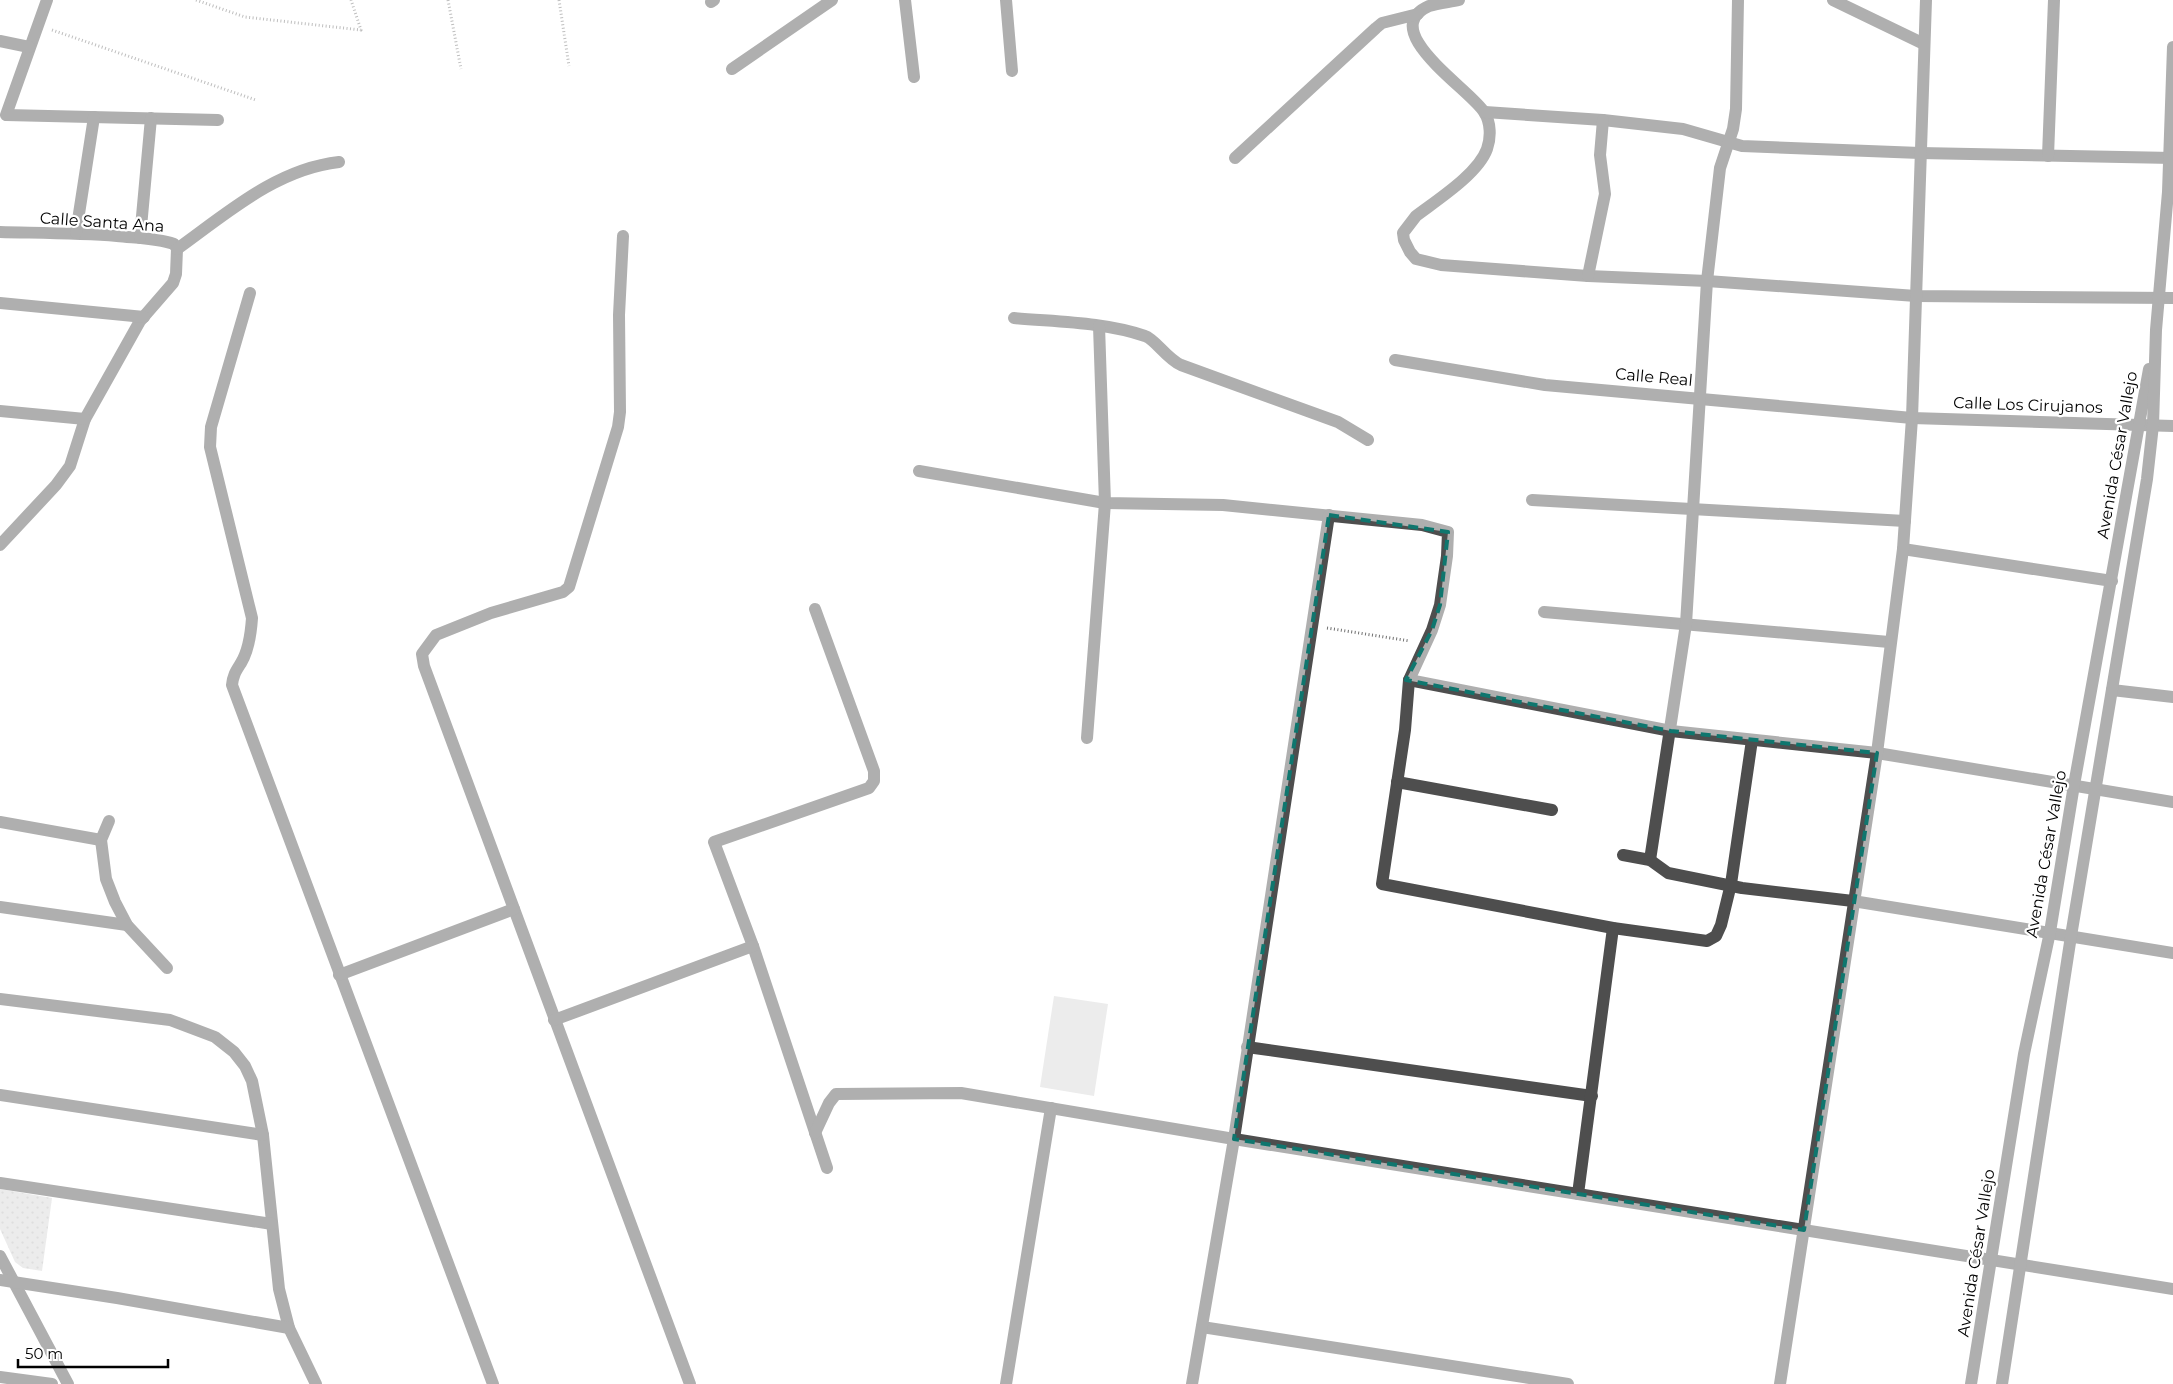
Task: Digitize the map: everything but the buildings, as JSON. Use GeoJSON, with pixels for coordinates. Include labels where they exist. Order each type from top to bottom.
{"type":"FeatureCollection","features":[{"type":"Feature","properties":{"kind":"street"},"geometry":{"type":"LineString","coordinates":[[48,0],[40,26],[29,47],[6,115],[218,120]]}},
{"type":"Feature","properties":{"kind":"street"},"geometry":{"type":"LineString","coordinates":[[732,69],[832,0]]}},
{"type":"Feature","properties":{"kind":"street"},"geometry":{"type":"LineString","coordinates":[[905,0],[914,77]]}},
{"type":"Feature","properties":{"kind":"street"},"geometry":{"type":"LineString","coordinates":[[1006,0],[1012,71]]}},
{"type":"Feature","properties":{"kind":"street"},"geometry":{"type":"LineString","coordinates":[[1236,158],[1376,28],[1389,21],[1418,14],[1429,6],[1459,0]]}},
{"type":"Feature","properties":{"kind":"street"},"geometry":{"type":"LineString","coordinates":[[1650,860],[1686,624],[1707,281],[1720,168],[1736,109],[1738,0]]}},
{"type":"Feature","properties":{"kind":"street"},"geometry":{"type":"LineString","coordinates":[[1833,0],[1924,44]]}},
{"type":"Feature","properties":{"kind":"street"},"geometry":{"type":"LineString","coordinates":[[1780,1384],[1877,753],[1903,549],[1912,418],[1926,0]]}},
{"type":"Feature","properties":{"kind":"street"},"geometry":{"type":"LineString","coordinates":[[2048,156],[2054,0]]}},
{"type":"Feature","properties":{"kind":"street"},"geometry":{"type":"LineString","coordinates":[[1418,14],[1413,24],[1412,33],[1419,47],[1484,112],[1490,128],[1488,148],[1480,164],[1416,216],[1403,233],[1404,240],[1416,259],[1442,265],[1588,276],[1707,281],[1916,296],[2173,298]]}},
{"type":"Feature","properties":{"kind":"street"},"geometry":{"type":"LineString","coordinates":[[0,42],[29,47]]}},
{"type":"Feature","properties":{"kind":"street","name":"Avenida César Vallejo"},"geometry":{"type":"LineString","coordinates":[[2002,1384],[2071,936],[2147,479],[2153,425],[2158,298],[2171,158],[2173,48]]}},
{"type":"Feature","properties":{"kind":"street"},"geometry":{"type":"LineString","coordinates":[[1484,112],[1603,120],[1683,130],[1742,146],[1920,153],[2171,158]]}},
{"type":"Feature","properties":{"kind":"street"},"geometry":{"type":"LineString","coordinates":[[76,233],[94,116]]}},
{"type":"Feature","properties":{"kind":"street"},"geometry":{"type":"LineString","coordinates":[[140,238],[151,118]]}},
{"type":"Feature","properties":{"kind":"street"},"geometry":{"type":"LineString","coordinates":[[1588,276],[1604,194],[1600,155],[1603,120]]}},
{"type":"Feature","properties":{"kind":"street"},"geometry":{"type":"LineString","coordinates":[[177,249],[251,195],[291,175],[323,164],[339,162]]}},
{"type":"Feature","properties":{"kind":"street","name":"Calle Santa Ana"},"geometry":{"type":"LineString","coordinates":[[0,232],[76,233],[140,238],[169,242],[174,244],[177,249],[176,274],[173,283],[144,317],[85,419],[70,466],[56,485],[0,545]]}},
{"type":"Feature","properties":{"kind":"street"},"geometry":{"type":"LineString","coordinates":[[623,236],[619,315],[620,412],[618,427],[569,587],[563,592],[491,613],[436,635],[422,654],[424,666],[690,1384]]}},
{"type":"Feature","properties":{"kind":"street"},"geometry":{"type":"LineString","coordinates":[[250,294],[211,427],[210,447],[252,618],[251,635],[242,662],[234,672],[232,685],[339,975],[494,1384]]}},
{"type":"Feature","properties":{"kind":"street"},"geometry":{"type":"LineString","coordinates":[[0,303],[144,317]]}},
{"type":"Feature","properties":{"kind":"street"},"geometry":{"type":"LineString","coordinates":[[1014,318],[1099,326],[1146,336],[1170,359],[1181,365],[1338,422],[1368,440]]}},
{"type":"Feature","properties":{"kind":"street"},"geometry":{"type":"LineString","coordinates":[[1087,738],[1105,502],[1099,326]]}},
{"type":"Feature","properties":{"kind":"street","name":"Avenida César Vallejo"},"geometry":{"type":"LineString","coordinates":[[1971,1384],[2024,1054],[2050,932],[2074,786],[2156,330]]}},
{"type":"Feature","properties":{"kind":"street","name":"Calle Real"},"geometry":{"type":"LineString","coordinates":[[1395,360],[1545,385],[1700,397],[1912,418]]}},
{"type":"Feature","properties":{"kind":"street"},"geometry":{"type":"LineString","coordinates":[[0,411],[85,419]]}},
{"type":"Feature","properties":{"kind":"street","name":"Calle Los Cirujanos"},"geometry":{"type":"LineString","coordinates":[[1912,418],[2173,426]]}},
{"type":"Feature","properties":{"kind":"street"},"geometry":{"type":"LineString","coordinates":[[919,471],[1105,502],[1195,503],[1422,525],[1448,532],[1447,556],[1440,605],[1432,630],[1409,680],[1405,730],[1382,884],[1613,928],[1707,940],[1716,936],[1721,925],[1731,884],[1752,740]]}},
{"type":"Feature","properties":{"kind":"street"},"geometry":{"type":"LineString","coordinates":[[1532,500],[1905,521]]}},
{"type":"Feature","properties":{"kind":"street"},"geometry":{"type":"LineString","coordinates":[[1192,1384],[1234,1139],[1247,1046],[1274,886],[1329,515]]}},
{"type":"Feature","properties":{"kind":"street"},"geometry":{"type":"LineString","coordinates":[[1903,549],[2112,581]]}},
{"type":"Feature","properties":{"kind":"street"},"geometry":{"type":"LineString","coordinates":[[815,608],[874,771],[874,781],[869,788],[714,842],[753,946],[827,1168]]}},
{"type":"Feature","properties":{"kind":"street"},"geometry":{"type":"LineString","coordinates":[[1544,612],[1890,642]]}},
{"type":"Feature","properties":{"kind":"street"},"geometry":{"type":"LineString","coordinates":[[1409,680],[1671,731],[1877,753],[2173,802]]}},
{"type":"Feature","properties":{"kind":"street"},"geometry":{"type":"LineString","coordinates":[[2112,690],[2173,697]]}},
{"type":"Feature","properties":{"kind":"street"},"geometry":{"type":"LineString","coordinates":[[1398,782],[1552,810]]}},
{"type":"Feature","properties":{"kind":"street"},"geometry":{"type":"LineString","coordinates":[[109,821],[102,840],[106,879],[127,925],[167,968]]}},
{"type":"Feature","properties":{"kind":"street"},"geometry":{"type":"LineString","coordinates":[[0,822],[102,840]]}},
{"type":"Feature","properties":{"kind":"street"},"geometry":{"type":"LineString","coordinates":[[1623,855],[1650,860],[1668,873],[2050,932],[2173,954]]}},
{"type":"Feature","properties":{"kind":"street"},"geometry":{"type":"LineString","coordinates":[[0,906],[127,925]]}},
{"type":"Feature","properties":{"kind":"street"},"geometry":{"type":"LineString","coordinates":[[339,975],[514,909]]}},
{"type":"Feature","properties":{"kind":"street"},"geometry":{"type":"LineString","coordinates":[[1578,1194],[1613,928]]}},
{"type":"Feature","properties":{"kind":"street"},"geometry":{"type":"LineString","coordinates":[[554,1020],[753,946]]}},
{"type":"Feature","properties":{"kind":"street"},"geometry":{"type":"LineString","coordinates":[[0,999],[170,1020],[215,1037],[234,1052],[245,1066],[252,1081],[263,1135],[280,1289],[289,1328],[316,1384]]}},
{"type":"Feature","properties":{"kind":"street"},"geometry":{"type":"LineString","coordinates":[[1247,1046],[1592,1096]]}},
{"type":"Feature","properties":{"kind":"street"},"geometry":{"type":"LineString","coordinates":[[815,1133],[832,1098],[841,1093],[961,1093],[1234,1139],[2173,1289]]}},
{"type":"Feature","properties":{"kind":"street"},"geometry":{"type":"LineString","coordinates":[[0,1096],[263,1135]]}},
{"type":"Feature","properties":{"kind":"street"},"geometry":{"type":"LineString","coordinates":[[1006,1384],[1051,1108]]}},
{"type":"Feature","properties":{"kind":"street"},"geometry":{"type":"LineString","coordinates":[[0,1183],[272,1224]]}},
{"type":"Feature","properties":{"kind":"street"},"geometry":{"type":"LineString","coordinates":[[0,1256],[68,1384]]}},
{"type":"Feature","properties":{"kind":"street"},"geometry":{"type":"LineString","coordinates":[[0,1280],[289,1328]]}},
{"type":"Feature","properties":{"kind":"street"},"geometry":{"type":"LineString","coordinates":[[1202,1328],[1568,1384]]}},
{"type":"Feature","properties":{"kind":"street"},"geometry":{"type":"LineString","coordinates":[[0,1376],[52,1384]]}},
{"type":"Feature","properties":{"kind":"path"},"geometry":{"type":"LineString","coordinates":[[196,0],[245,18],[361,30],[351,0]]}},
{"type":"Feature","properties":{"kind":"path"},"geometry":{"type":"LineString","coordinates":[[448,0],[461,69]]}},
{"type":"Feature","properties":{"kind":"path"},"geometry":{"type":"LineString","coordinates":[[559,0],[569,66]]}},
{"type":"Feature","properties":{"kind":"path"},"geometry":{"type":"LineString","coordinates":[[40,26],[256,100]]}},
{"type":"Feature","properties":{"kind":"path"},"geometry":{"type":"LineString","coordinates":[[1329,628],[1412,642]]}},
{"type":"Feature","properties":{"kind":"highlighted area"},"geometry":{"type":"Polygon","coordinates":[[[1329,515],[1448,532],[1440,605],[1432,630],[1406,680],[1671,731],[1877,753],[1804,1230],[1234,1139],[1329,515]]]}},
{"type":"Feature","properties":{"kind":"shaded area"},"geometry":{"type":"Polygon","coordinates":[[[1054,996],[1108,1004],[1094,1096],[1040,1087],[1054,996]]]}},
{"type":"Feature","properties":{"kind":"shaded area"},"geometry":{"type":"Polygon","coordinates":[[[0,1189],[52,1198],[42,1271],[23,1268],[15,1262],[0,1229],[0,1189]]]}}]}
